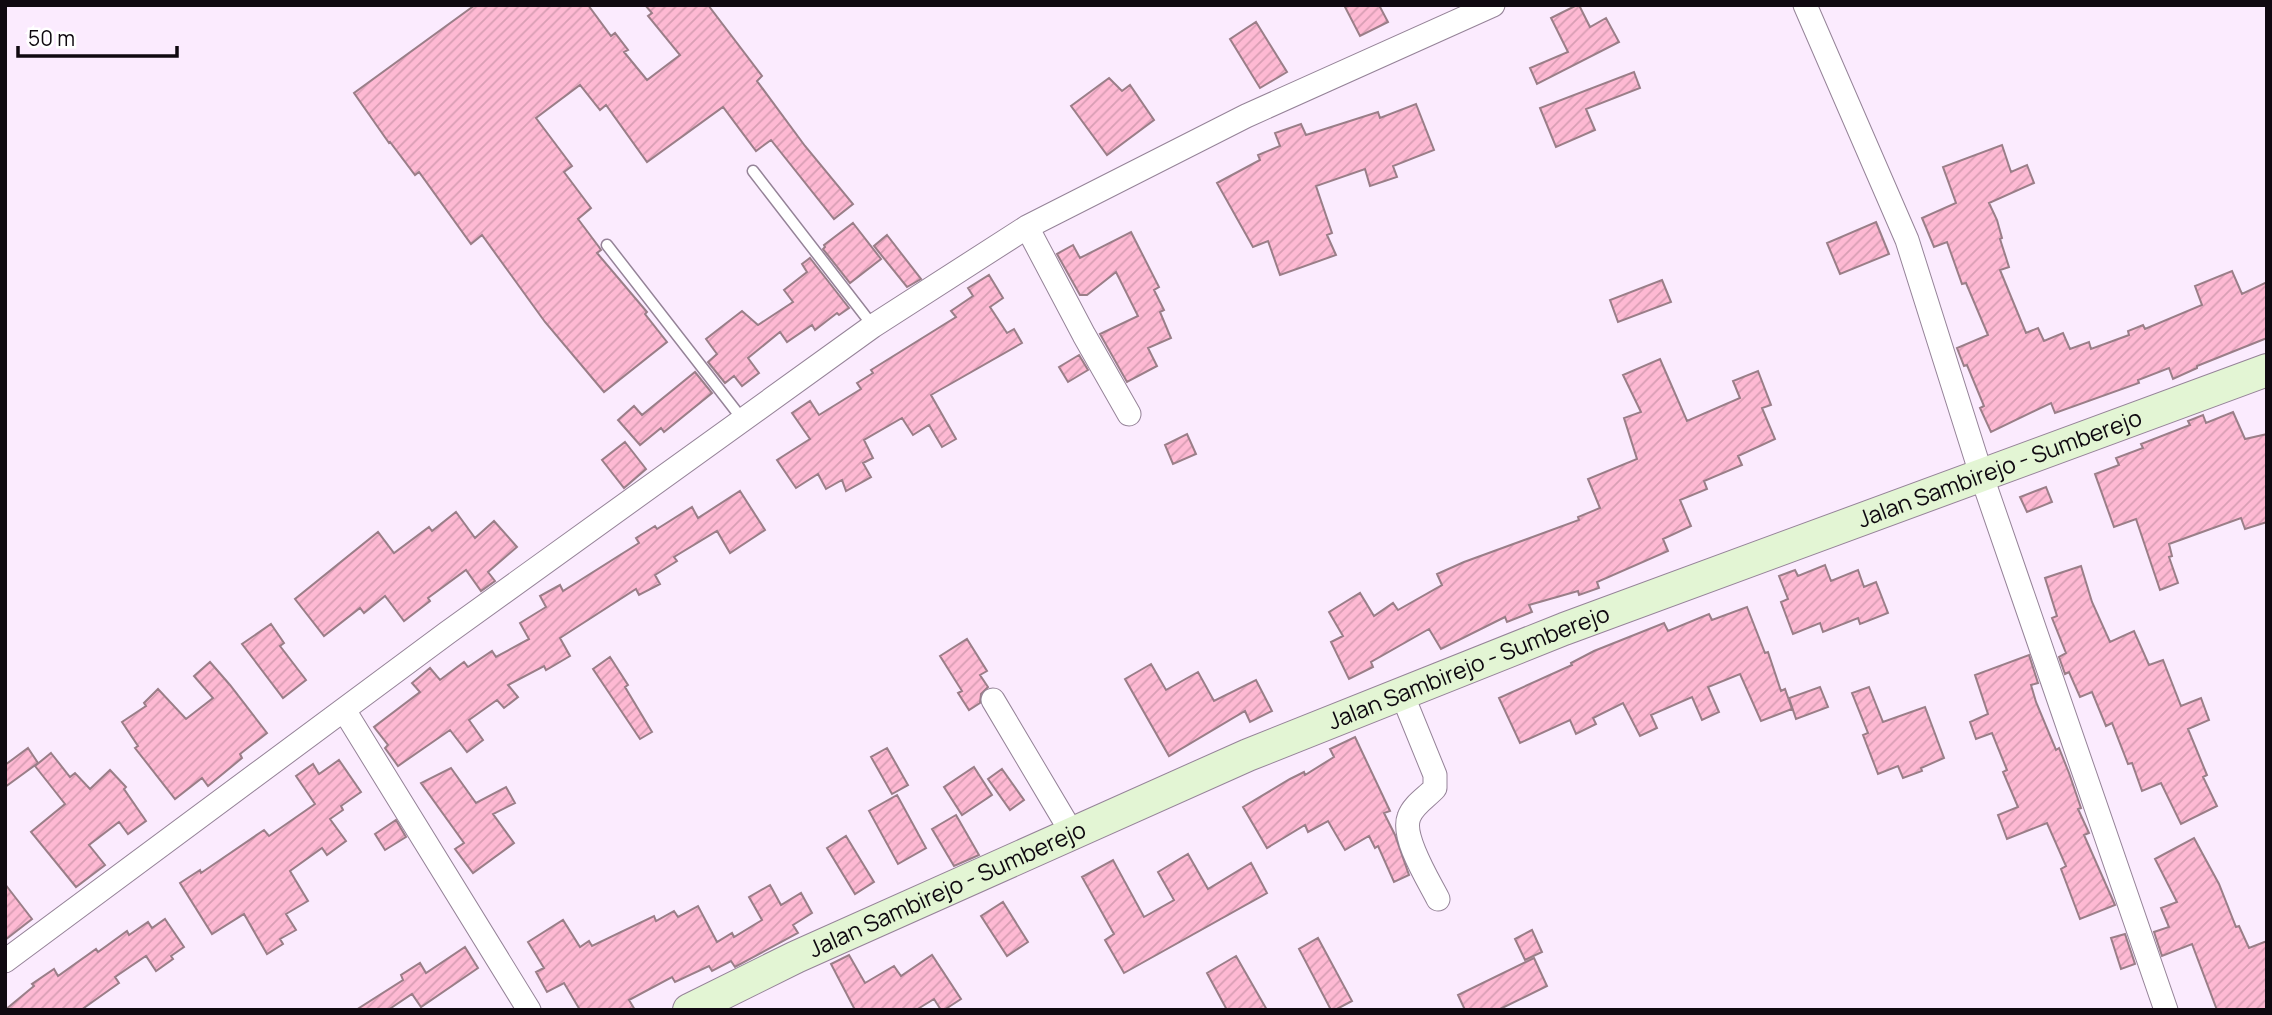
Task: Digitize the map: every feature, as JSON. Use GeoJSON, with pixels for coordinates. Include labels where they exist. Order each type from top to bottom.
{"type":"FeatureCollection","features":[{"type":"Feature","properties":{"kind":"main road","name":"Jalan Sambirejo - Sumberejo"},"geometry":{"type":"LineString","coordinates":[[689,1010],[796,957],[1248,755],[1564,629],[2267,370]]}},
{"type":"Feature","properties":{"kind":"street"},"geometry":{"type":"LineString","coordinates":[[5,961],[446,633],[873,326],[1027,227],[1246,116],[1493,5]]}},
{"type":"Feature","properties":{"kind":"street"},"geometry":{"type":"LineString","coordinates":[[1805,5],[1907,240],[1982,477],[2166,1010]]}},
{"type":"Feature","properties":{"kind":"street"},"geometry":{"type":"LineString","coordinates":[[1027,227],[1129,414]]}},
{"type":"Feature","properties":{"kind":"street"},"geometry":{"type":"LineString","coordinates":[[1402,694],[1435,775],[1435,788],[1412,810],[1407,825],[1418,861],[1438,899]]}},
{"type":"Feature","properties":{"kind":"street"},"geometry":{"type":"LineString","coordinates":[[993,701],[1072,833]]}},
{"type":"Feature","properties":{"kind":"street"},"geometry":{"type":"LineString","coordinates":[[344,710],[529,1010]]}},
{"type":"Feature","properties":{"kind":"lane"},"geometry":{"type":"LineString","coordinates":[[752,171],[873,326]]}},
{"type":"Feature","properties":{"kind":"lane"},"geometry":{"type":"LineString","coordinates":[[607,244],[743,420]]}},
{"type":"Feature","properties":{"kind":"building"},"geometry":{"type":"Polygon","coordinates":[[[475,5],[588,5],[611,36],[615,33],[628,50],[624,52],[647,80],[680,55],[648,16],[652,13],[645,5],[708,5],[762,76],[757,81],[805,146],[853,204],[834,219],[771,140],[756,151],[723,107],[647,162],[606,105],[600,110],[580,85],[536,118],[572,166],[564,172],[591,208],[578,219],[601,250],[597,253],[647,312],[645,314],[667,342],[604,392],[545,322],[482,235],[471,244],[419,172],[415,175],[354,93],[475,5]]]}},
{"type":"Feature","properties":{"kind":"building"},"geometry":{"type":"Polygon","coordinates":[[[1344,5],[1379,5],[1388,22],[1360,36],[1344,5]]]}},
{"type":"Feature","properties":{"kind":"building"},"geometry":{"type":"Polygon","coordinates":[[[1577,5],[1590,27],[1606,18],[1619,42],[1537,84],[1530,68],[1568,52],[1551,18],[1577,5]]]}},
{"type":"Feature","properties":{"kind":"building"},"geometry":{"type":"Polygon","coordinates":[[[1256,22],[1287,72],[1260,88],[1230,39],[1256,22]]]}},
{"type":"Feature","properties":{"kind":"building"},"geometry":{"type":"Polygon","coordinates":[[[1634,72],[1640,88],[1586,109],[1595,130],[1556,147],[1540,108],[1634,72]]]}},
{"type":"Feature","properties":{"kind":"building"},"geometry":{"type":"Polygon","coordinates":[[[1109,78],[1122,91],[1130,85],[1154,120],[1107,155],[1071,106],[1109,78]]]}},
{"type":"Feature","properties":{"kind":"building"},"geometry":{"type":"Polygon","coordinates":[[[1416,104],[1434,150],[1393,166],[1397,177],[1370,186],[1365,169],[1316,186],[1332,233],[1327,235],[1336,255],[1280,275],[1268,241],[1253,247],[1217,183],[1260,160],[1258,155],[1280,146],[1275,133],[1301,124],[1306,135],[1378,112],[1380,118],[1416,104]]]}},
{"type":"Feature","properties":{"kind":"building"},"geometry":{"type":"Polygon","coordinates":[[[2002,145],[2011,172],[2027,165],[2034,183],[1989,203],[1997,220],[2009,267],[2000,270],[2026,333],[2038,328],[2044,341],[2063,333],[2070,349],[2089,342],[2091,349],[2129,335],[2128,331],[2143,325],[2145,329],[2202,305],[2195,286],[2232,271],[2242,294],[2267,282],[2267,338],[2197,366],[2173,379],[2169,368],[2138,380],[2139,383],[2055,413],[2051,403],[1991,432],[1980,408],[1984,406],[1957,348],[1988,335],[1966,283],[1962,284],[1947,242],[1934,247],[1922,218],[1956,203],[1943,167],[2002,145]]]}},
{"type":"Feature","properties":{"kind":"building"},"geometry":{"type":"Polygon","coordinates":[[[1876,222],[1889,254],[1840,274],[1827,243],[1876,222]]]}},
{"type":"Feature","properties":{"kind":"building"},"geometry":{"type":"Polygon","coordinates":[[[853,223],[881,259],[850,283],[823,249],[824,245],[853,223]]]}},
{"type":"Feature","properties":{"kind":"building"},"geometry":{"type":"Polygon","coordinates":[[[1131,232],[1159,287],[1154,290],[1164,310],[1160,312],[1171,338],[1148,348],[1157,366],[1127,382],[1100,334],[1138,316],[1116,272],[1087,295],[1080,295],[1057,254],[1073,245],[1080,258],[1131,232]]]}},
{"type":"Feature","properties":{"kind":"building"},"geometry":{"type":"Polygon","coordinates":[[[887,235],[921,279],[907,287],[874,246],[887,235]]]}},
{"type":"Feature","properties":{"kind":"building"},"geometry":{"type":"Polygon","coordinates":[[[810,258],[849,308],[839,315],[837,313],[815,330],[812,325],[787,342],[780,332],[748,358],[759,373],[742,386],[734,376],[725,383],[708,362],[717,354],[706,339],[742,311],[758,325],[793,302],[784,290],[807,272],[802,264],[810,258]]]}},
{"type":"Feature","properties":{"kind":"building"},"geometry":{"type":"Polygon","coordinates":[[[989,275],[1003,298],[990,307],[1007,333],[1014,329],[1022,343],[931,395],[956,439],[942,447],[929,425],[913,435],[902,418],[864,440],[873,458],[863,463],[871,477],[846,491],[842,480],[826,489],[818,474],[796,488],[777,460],[810,439],[792,413],[810,401],[819,415],[861,389],[857,383],[873,373],[871,370],[956,317],[951,311],[973,296],[968,288],[989,275]]]}},
{"type":"Feature","properties":{"kind":"building"},"geometry":{"type":"Polygon","coordinates":[[[1662,280],[1671,302],[1618,322],[1610,300],[1662,280]]]}},
{"type":"Feature","properties":{"kind":"building"},"geometry":{"type":"Polygon","coordinates":[[[1079,355],[1088,370],[1068,382],[1059,367],[1079,355]]]}},
{"type":"Feature","properties":{"kind":"building"},"geometry":{"type":"Polygon","coordinates":[[[1660,359],[1687,421],[1740,398],[1733,381],[1758,371],[1771,405],[1762,408],[1775,439],[1738,456],[1742,465],[1704,481],[1707,489],[1680,500],[1691,526],[1663,539],[1668,551],[1597,582],[1599,588],[1529,605],[1532,612],[1507,622],[1505,617],[1441,649],[1429,629],[1371,662],[1373,667],[1349,679],[1331,642],[1343,636],[1329,612],[1360,593],[1374,616],[1393,603],[1398,610],[1442,585],[1437,574],[1579,520],[1578,517],[1600,508],[1588,479],[1637,459],[1624,418],[1641,412],[1623,375],[1660,359]]]}},
{"type":"Feature","properties":{"kind":"building"},"geometry":{"type":"Polygon","coordinates":[[[695,372],[712,393],[664,432],[661,428],[640,445],[618,420],[634,406],[642,415],[695,372]]]}},
{"type":"Feature","properties":{"kind":"building"},"geometry":{"type":"Polygon","coordinates":[[[2233,412],[2245,439],[2267,434],[2267,522],[2245,529],[2241,518],[2169,544],[2172,556],[2169,557],[2178,583],[2160,590],[2136,519],[2114,527],[2095,474],[2119,465],[2116,458],[2143,448],[2141,444],[2190,425],[2188,421],[2203,415],[2206,423],[2233,412]]]}},
{"type":"Feature","properties":{"kind":"building"},"geometry":{"type":"Polygon","coordinates":[[[1187,434],[1196,454],[1173,464],[1165,445],[1187,434]]]}},
{"type":"Feature","properties":{"kind":"building"},"geometry":{"type":"Polygon","coordinates":[[[625,442],[646,469],[624,488],[602,460],[625,442]]]}},
{"type":"Feature","properties":{"kind":"building"},"geometry":{"type":"Polygon","coordinates":[[[2046,487],[2052,502],[2027,512],[2020,497],[2046,487]]]}},
{"type":"Feature","properties":{"kind":"building"},"geometry":{"type":"Polygon","coordinates":[[[740,491],[765,530],[730,553],[717,531],[674,557],[677,561],[655,575],[660,584],[639,595],[636,589],[560,638],[570,656],[546,670],[544,666],[508,685],[518,697],[504,708],[497,700],[469,720],[483,740],[467,752],[450,730],[398,766],[385,748],[388,745],[374,727],[420,692],[412,683],[430,668],[440,680],[464,662],[468,667],[492,651],[496,657],[529,639],[520,623],[546,607],[540,596],[560,585],[563,591],[639,543],[636,538],[655,526],[657,529],[692,507],[698,518],[740,491]]]}},
{"type":"Feature","properties":{"kind":"building"},"geometry":{"type":"Polygon","coordinates":[[[456,512],[475,538],[494,521],[517,547],[488,572],[495,581],[481,591],[466,570],[428,598],[430,601],[404,621],[385,596],[364,613],[360,608],[324,636],[295,599],[378,532],[394,553],[429,527],[432,531],[456,512]]]}},
{"type":"Feature","properties":{"kind":"building"},"geometry":{"type":"Polygon","coordinates":[[[1825,565],[1831,581],[1858,570],[1864,587],[1876,582],[1888,613],[1860,624],[1858,618],[1823,632],[1820,623],[1793,634],[1781,602],[1788,599],[1779,576],[1795,570],[1798,576],[1825,565]]]}},
{"type":"Feature","properties":{"kind":"building"},"geometry":{"type":"Polygon","coordinates":[[[2081,566],[2092,602],[2110,642],[2134,631],[2149,665],[2163,660],[2181,706],[2201,698],[2209,720],[2188,729],[2207,775],[2203,777],[2217,806],[2181,824],[2161,783],[2142,791],[2132,763],[2128,764],[2112,723],[2106,726],[2092,692],[2080,697],[2069,672],[2065,674],[2059,657],[2066,653],[2052,618],[2057,616],[2045,578],[2081,566]]]}},
{"type":"Feature","properties":{"kind":"building"},"geometry":{"type":"Polygon","coordinates":[[[1747,607],[1765,653],[1768,652],[1781,691],[1785,689],[1792,709],[1761,721],[1740,674],[1708,687],[1719,712],[1702,720],[1692,697],[1651,715],[1657,728],[1640,736],[1623,703],[1593,718],[1596,724],[1576,734],[1570,720],[1520,743],[1499,698],[1572,665],[1571,663],[1594,651],[1664,623],[1668,631],[1709,614],[1712,620],[1747,607]]]}},
{"type":"Feature","properties":{"kind":"building"},"geometry":{"type":"Polygon","coordinates":[[[271,624],[284,643],[280,646],[306,680],[283,698],[242,644],[271,624]]]}},
{"type":"Feature","properties":{"kind":"building"},"geometry":{"type":"Polygon","coordinates":[[[967,639],[987,671],[980,675],[988,687],[981,694],[980,703],[969,710],[958,693],[962,691],[940,656],[967,639]]]}},
{"type":"Feature","properties":{"kind":"building"},"geometry":{"type":"Polygon","coordinates":[[[2029,655],[2038,683],[2031,685],[2036,702],[2069,773],[2081,808],[2078,809],[2089,833],[2084,835],[2115,905],[2080,919],[2061,869],[2066,866],[2047,823],[2007,839],[1998,815],[2018,807],[2003,772],[2007,770],[1992,733],[1976,739],[1970,722],[1988,714],[1975,675],[2029,655]]]}},
{"type":"Feature","properties":{"kind":"building"},"geometry":{"type":"Polygon","coordinates":[[[610,657],[652,732],[640,739],[593,669],[610,657]]]}},
{"type":"Feature","properties":{"kind":"building"},"geometry":{"type":"Polygon","coordinates":[[[210,662],[267,733],[240,754],[242,758],[208,786],[202,778],[175,799],[135,748],[138,746],[122,722],[146,706],[144,703],[158,689],[186,719],[213,698],[194,676],[210,662]]]}},
{"type":"Feature","properties":{"kind":"building"},"geometry":{"type":"Polygon","coordinates":[[[1151,664],[1166,690],[1198,672],[1214,701],[1256,680],[1272,711],[1250,722],[1245,711],[1169,756],[1125,679],[1151,664]]]}},
{"type":"Feature","properties":{"kind":"building"},"geometry":{"type":"Polygon","coordinates":[[[1820,687],[1828,707],[1796,719],[1789,698],[1820,687]]]}},
{"type":"Feature","properties":{"kind":"building"},"geometry":{"type":"Polygon","coordinates":[[[1869,687],[1883,722],[1925,707],[1944,758],[1903,778],[1898,766],[1878,774],[1863,735],[1868,733],[1852,693],[1869,687]]]}},
{"type":"Feature","properties":{"kind":"building"},"geometry":{"type":"Polygon","coordinates":[[[1355,737],[1390,811],[1384,813],[1409,875],[1394,882],[1378,846],[1375,848],[1369,836],[1345,850],[1328,821],[1308,832],[1305,825],[1267,848],[1243,807],[1334,757],[1330,749],[1355,737]]]}},
{"type":"Feature","properties":{"kind":"building"},"geometry":{"type":"Polygon","coordinates":[[[28,748],[38,763],[5,787],[5,765],[28,748]]]}},
{"type":"Feature","properties":{"kind":"building"},"geometry":{"type":"Polygon","coordinates":[[[887,748],[908,785],[892,794],[871,757],[887,748]]]}},
{"type":"Feature","properties":{"kind":"building"},"geometry":{"type":"Polygon","coordinates":[[[51,753],[70,777],[75,773],[90,789],[110,770],[126,787],[124,789],[146,821],[128,834],[119,822],[89,845],[105,865],[76,887],[31,832],[65,804],[35,766],[51,753]]]}},
{"type":"Feature","properties":{"kind":"building"},"geometry":{"type":"Polygon","coordinates":[[[339,760],[361,792],[341,806],[343,810],[330,819],[346,841],[327,855],[322,848],[290,871],[308,901],[286,914],[296,930],[280,939],[283,944],[267,954],[244,914],[212,934],[180,883],[200,870],[201,873],[264,830],[269,836],[315,804],[296,776],[313,764],[319,774],[339,760]]]}},
{"type":"Feature","properties":{"kind":"building"},"geometry":{"type":"Polygon","coordinates":[[[974,767],[992,795],[962,815],[944,787],[974,767]]]}},
{"type":"Feature","properties":{"kind":"building"},"geometry":{"type":"Polygon","coordinates":[[[451,768],[476,803],[506,787],[515,803],[493,814],[514,843],[473,873],[455,849],[464,843],[421,783],[451,768]]]}},
{"type":"Feature","properties":{"kind":"building"},"geometry":{"type":"Polygon","coordinates":[[[1002,769],[1024,800],[1010,810],[988,779],[1002,769]]]}},
{"type":"Feature","properties":{"kind":"building"},"geometry":{"type":"Polygon","coordinates":[[[897,795],[926,848],[898,864],[869,811],[897,795]]]}},
{"type":"Feature","properties":{"kind":"building"},"geometry":{"type":"Polygon","coordinates":[[[956,815],[979,855],[954,866],[932,829],[956,815]]]}},
{"type":"Feature","properties":{"kind":"building"},"geometry":{"type":"Polygon","coordinates":[[[396,820],[406,837],[385,850],[375,834],[396,820]]]}},
{"type":"Feature","properties":{"kind":"building"},"geometry":{"type":"Polygon","coordinates":[[[846,836],[874,882],[855,894],[827,848],[846,836]]]}},
{"type":"Feature","properties":{"kind":"building"},"geometry":{"type":"Polygon","coordinates":[[[2194,838],[2219,884],[2236,927],[2239,926],[2249,948],[2267,941],[2267,1010],[2217,1010],[2192,944],[2162,956],[2154,932],[2169,927],[2161,908],[2177,902],[2155,859],[2194,838]]]}},
{"type":"Feature","properties":{"kind":"building"},"geometry":{"type":"Polygon","coordinates":[[[1188,854],[1208,889],[1251,863],[1267,893],[1124,973],[1105,940],[1114,934],[1082,877],[1113,860],[1144,917],[1174,900],[1158,872],[1188,854]]]}},
{"type":"Feature","properties":{"kind":"building"},"geometry":{"type":"Polygon","coordinates":[[[5,884],[32,919],[5,940],[5,884]]]}},
{"type":"Feature","properties":{"kind":"building"},"geometry":{"type":"Polygon","coordinates":[[[770,885],[781,905],[801,893],[812,913],[793,925],[798,933],[735,967],[731,961],[712,971],[709,966],[675,982],[672,977],[629,1000],[635,1010],[580,1010],[564,983],[547,992],[536,972],[544,968],[528,942],[563,920],[580,947],[589,941],[592,946],[654,916],[656,921],[674,911],[678,917],[698,906],[717,942],[732,933],[734,937],[762,920],[749,897],[770,885]]]}},
{"type":"Feature","properties":{"kind":"building"},"geometry":{"type":"Polygon","coordinates":[[[1003,902],[1028,942],[1007,956],[981,916],[1003,902]]]}},
{"type":"Feature","properties":{"kind":"building"},"geometry":{"type":"Polygon","coordinates":[[[165,919],[184,947],[156,971],[146,956],[115,977],[119,983],[81,1010],[5,1010],[34,986],[32,984],[54,969],[58,976],[127,931],[129,935],[148,922],[152,928],[165,919]]]}},
{"type":"Feature","properties":{"kind":"building"},"geometry":{"type":"Polygon","coordinates":[[[1532,930],[1542,952],[1525,960],[1515,939],[1532,930]]]}},
{"type":"Feature","properties":{"kind":"building"},"geometry":{"type":"Polygon","coordinates":[[[2125,934],[2135,964],[2121,969],[2111,938],[2125,934]]]}},
{"type":"Feature","properties":{"kind":"building"},"geometry":{"type":"Polygon","coordinates":[[[1318,938],[1352,1001],[1335,1010],[1331,1010],[1299,949],[1318,938]]]}},
{"type":"Feature","properties":{"kind":"building"},"geometry":{"type":"Polygon","coordinates":[[[465,947],[478,968],[421,1007],[412,994],[388,1010],[356,1010],[403,980],[401,975],[420,963],[426,973],[465,947]]]}},
{"type":"Feature","properties":{"kind":"building"},"geometry":{"type":"Polygon","coordinates":[[[849,955],[865,983],[894,966],[901,976],[932,955],[961,999],[944,1010],[941,1010],[934,999],[916,1010],[855,1010],[831,964],[849,955]]]}},
{"type":"Feature","properties":{"kind":"building"},"geometry":{"type":"Polygon","coordinates":[[[1236,956],[1267,1010],[1227,1010],[1207,973],[1236,956]]]}},
{"type":"Feature","properties":{"kind":"building"},"geometry":{"type":"Polygon","coordinates":[[[1534,958],[1547,986],[1498,1010],[1465,1010],[1458,995],[1534,958]]]}}]}
